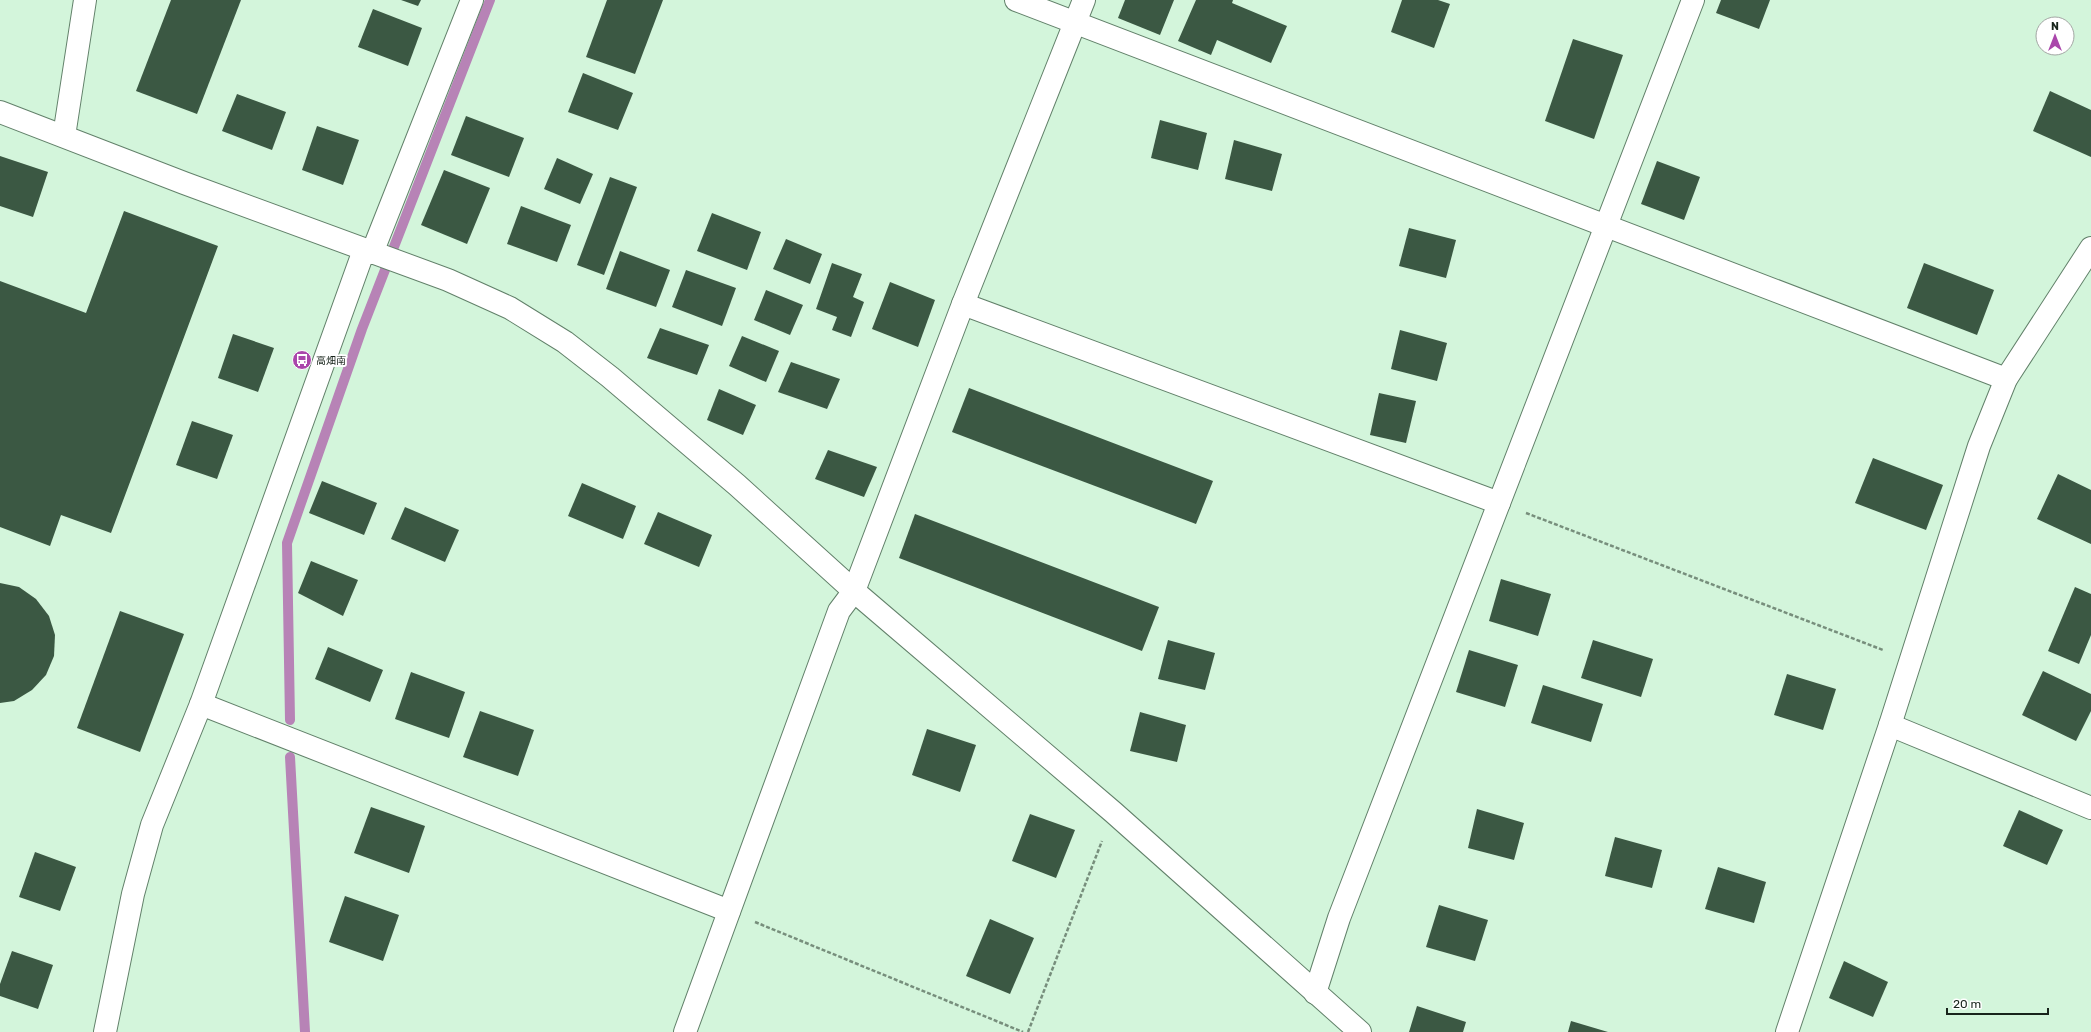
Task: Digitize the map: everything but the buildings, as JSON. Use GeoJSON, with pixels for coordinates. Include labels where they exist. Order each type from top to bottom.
{"type":"FeatureCollection","features":[{"type":"Feature","properties":{"kind":"street"},"geometry":{"type":"LineString","coordinates":[[64,136],[85,0]]}},
{"type":"Feature","properties":{"kind":"street"},"geometry":{"type":"LineString","coordinates":[[105,1032],[133,894],[152,825],[379,255],[472,0]]}},
{"type":"Feature","properties":{"kind":"street"},"geometry":{"type":"LineString","coordinates":[[1016,0],[1347,126],[1606,228],[2006,379]]}},
{"type":"Feature","properties":{"kind":"street"},"geometry":{"type":"LineString","coordinates":[[685,1032],[839,611],[854,591],[963,304],[1084,0]]}},
{"type":"Feature","properties":{"kind":"street"},"geometry":{"type":"LineString","coordinates":[[1315,993],[1339,918],[1693,0]]}},
{"type":"Feature","properties":{"kind":"street"},"geometry":{"type":"LineString","coordinates":[[0,112],[379,255],[510,308],[565,342],[610,377],[737,485],[854,591],[1113,812],[1358,1031]]}},
{"type":"Feature","properties":{"kind":"street"},"geometry":{"type":"LineString","coordinates":[[1787,1032],[1890,725],[1979,446],[2006,379],[2091,248]]}},
{"type":"Feature","properties":{"kind":"street"},"geometry":{"type":"LineString","coordinates":[[963,304],[1499,503]]}},
{"type":"Feature","properties":{"kind":"street"},"geometry":{"type":"LineString","coordinates":[[201,704],[729,911]]}},
{"type":"Feature","properties":{"kind":"street"},"geometry":{"type":"LineString","coordinates":[[1890,725],[2091,808]]}},
{"type":"Feature","properties":{"kind":"path"},"geometry":{"type":"LineString","coordinates":[[1499,503],[1910,661]]}},
{"type":"Feature","properties":{"kind":"path"},"geometry":{"type":"LineString","coordinates":[[1028,1032],[1113,812]]}},
{"type":"Feature","properties":{"kind":"path"},"geometry":{"type":"LineString","coordinates":[[729,911],[1023,1032]]}},
{"type":"Feature","properties":{"kind":"waterway"},"geometry":{"type":"LineString","coordinates":[[290,720],[287,543],[362,329],[490,0]]}},
{"type":"Feature","properties":{"kind":"waterway"},"geometry":{"type":"LineString","coordinates":[[290,757],[305,1032]]}},
{"type":"Feature","properties":{"kind":"place","name":"高畑南"},"geometry":{"type":"Point","coordinates":[302,360]}}]}
